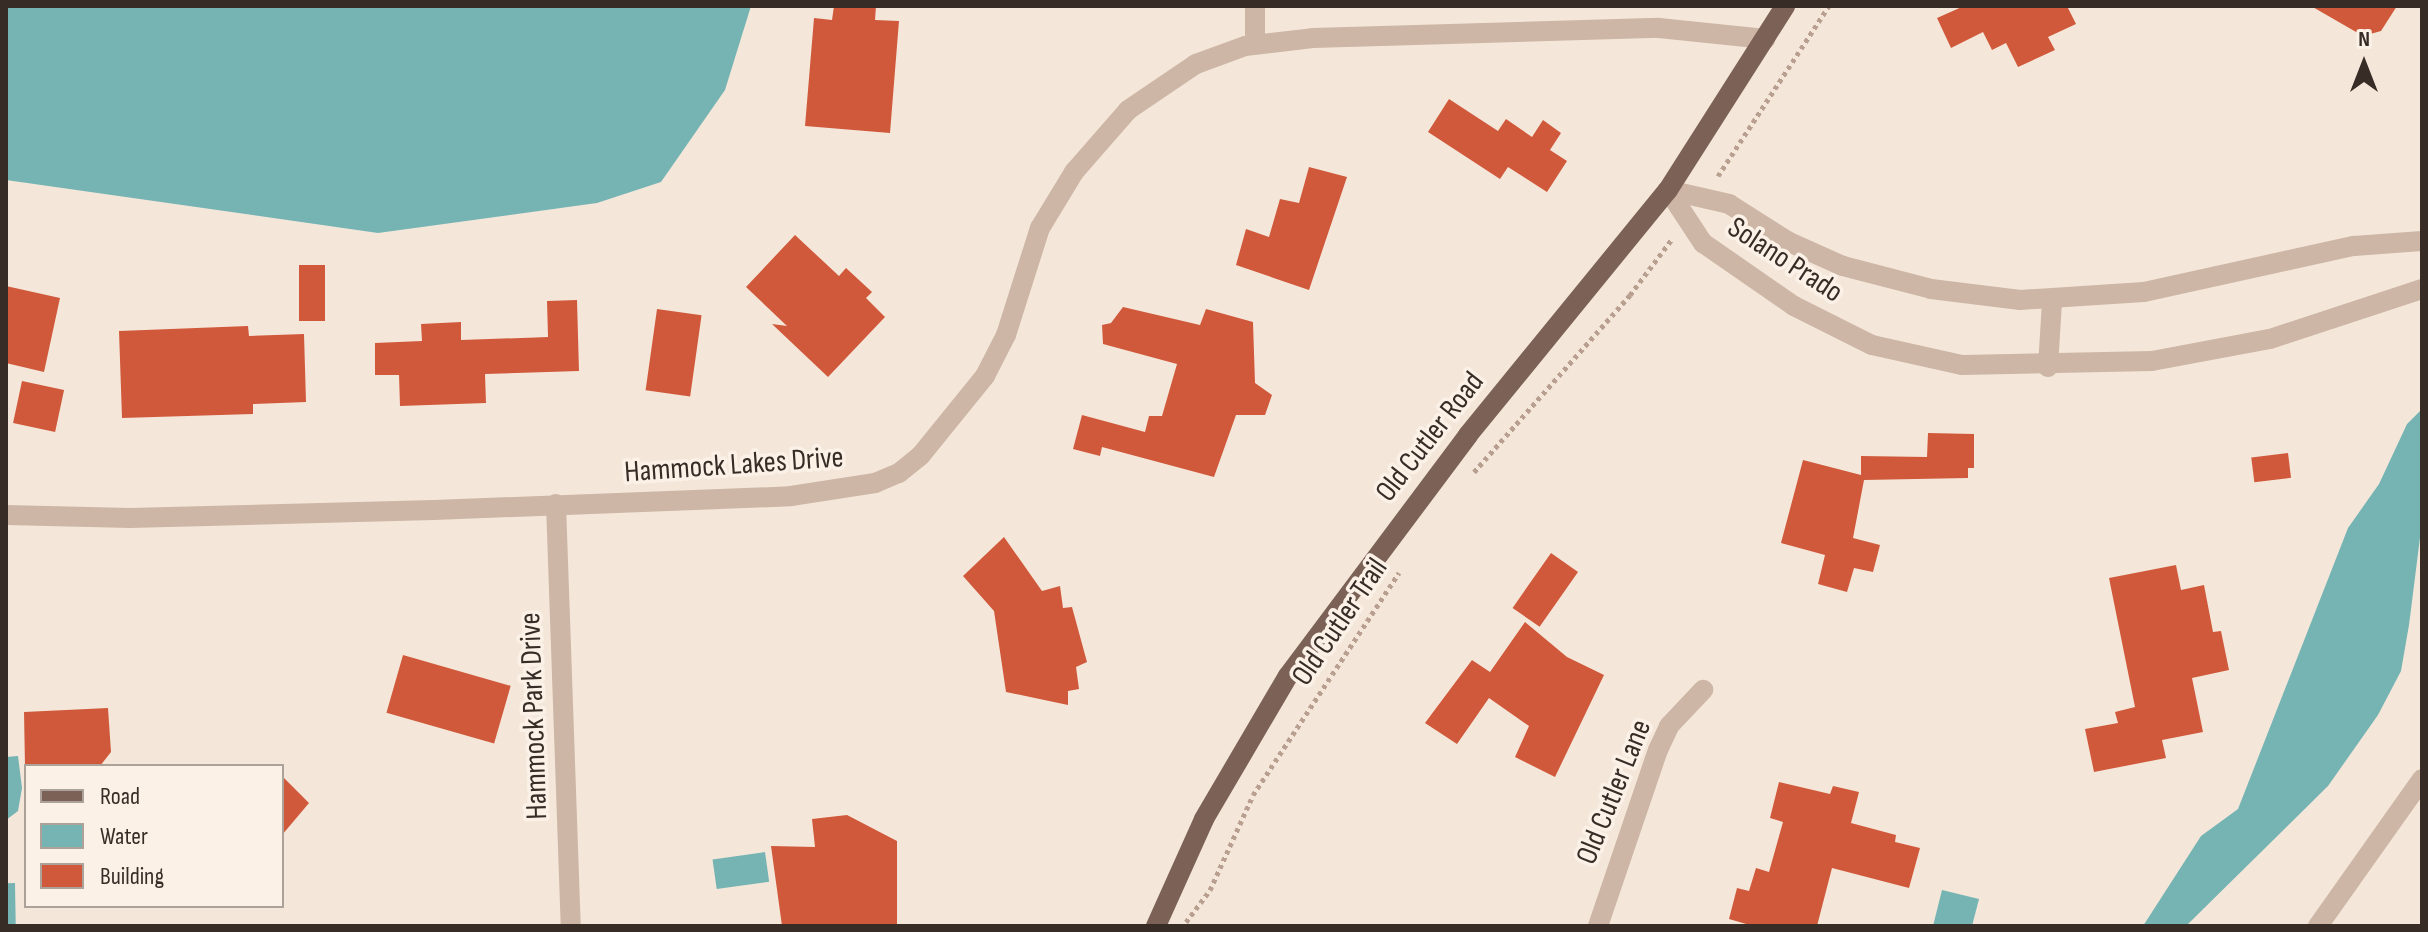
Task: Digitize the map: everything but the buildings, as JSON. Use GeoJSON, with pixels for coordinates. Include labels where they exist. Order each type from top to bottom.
{"type":"FeatureCollection","features":[{"type":"Feature","properties":{"kind":"main road","name":"Old Cutler Road"},"geometry":{"type":"LineString","coordinates":[[1156,926],[1204,819],[1288,676],[1468,435],[1668,190],[1785,6]]}},
{"type":"Feature","properties":{"kind":"street"},"geometry":{"type":"LineString","coordinates":[[1255,6],[1255,44]]}},
{"type":"Feature","properties":{"kind":"street","name":"Hammock Lakes Drive"},"geometry":{"type":"LineString","coordinates":[[6,515],[130,518],[816,494],[852,489],[899,473],[934,441],[985,376],[1006,335],[1040,228],[1099,140],[1128,110],[1173,78],[1222,53],[1255,44],[1659,28],[1765,39]]}},
{"type":"Feature","properties":{"kind":"street","name":"Solano Prado"},"geometry":{"type":"LineString","coordinates":[[1668,190],[1729,204],[1789,242],[1843,266],[1960,294],[2052,301],[2144,292],[2354,246],[2422,241]]}},
{"type":"Feature","properties":{"kind":"street","name":"Solano Prado"},"geometry":{"type":"LineString","coordinates":[[1668,190],[1703,243],[1774,294],[1847,335],[1927,360],[2048,367],[2152,361],[2270,339],[2386,296],[2422,289]]}},
{"type":"Feature","properties":{"kind":"street"},"geometry":{"type":"LineString","coordinates":[[2048,367],[2052,301]]}},
{"type":"Feature","properties":{"kind":"street","name":"Hammock Park Drive"},"geometry":{"type":"LineString","coordinates":[[556,504],[571,926]]}},
{"type":"Feature","properties":{"kind":"street","name":"Old Cutler Lane"},"geometry":{"type":"LineString","coordinates":[[1598,926],[1658,750],[1669,726],[1703,690]]}},
{"type":"Feature","properties":{"kind":"street"},"geometry":{"type":"LineString","coordinates":[[2318,926],[2422,779]]}},
{"type":"Feature","properties":{"kind":"path"},"geometry":{"type":"LineString","coordinates":[[1723,170],[1829,6]]}},
{"type":"Feature","properties":{"kind":"path"},"geometry":{"type":"LineString","coordinates":[[1463,485],[1660,256]]}},
{"type":"Feature","properties":{"kind":"path","name":"Old Cutler Trail"},"geometry":{"type":"LineString","coordinates":[[1183,926],[1210,890],[1253,795],[1409,560]]}},
{"type":"Feature","properties":{"kind":"water"},"geometry":{"type":"Polygon","coordinates":[[[6,6],[751,6],[725,90],[661,182],[597,203],[378,233],[6,180],[6,6]]]}},
{"type":"Feature","properties":{"kind":"water"},"geometry":{"type":"Polygon","coordinates":[[[2422,409],[2422,522],[2409,625],[2401,671],[2378,715],[2328,786],[2186,926],[2143,926],[2201,836],[2238,809],[2348,528],[2379,484],[2407,424],[2422,409]]]}},
{"type":"Feature","properties":{"kind":"water"},"geometry":{"type":"Polygon","coordinates":[[[18,756],[22,788],[18,811],[6,820],[6,757],[18,756]]]}},
{"type":"Feature","properties":{"kind":"water"},"geometry":{"type":"Polygon","coordinates":[[[765,852],[769,882],[717,889],[713,859],[765,852]]]}},
{"type":"Feature","properties":{"kind":"water"},"geometry":{"type":"Polygon","coordinates":[[[6,883],[15,883],[16,926],[7,926],[6,883]]]}},
{"type":"Feature","properties":{"kind":"water"},"geometry":{"type":"Polygon","coordinates":[[[1942,890],[1979,899],[1972,926],[1933,926],[1942,890]]]}}]}
